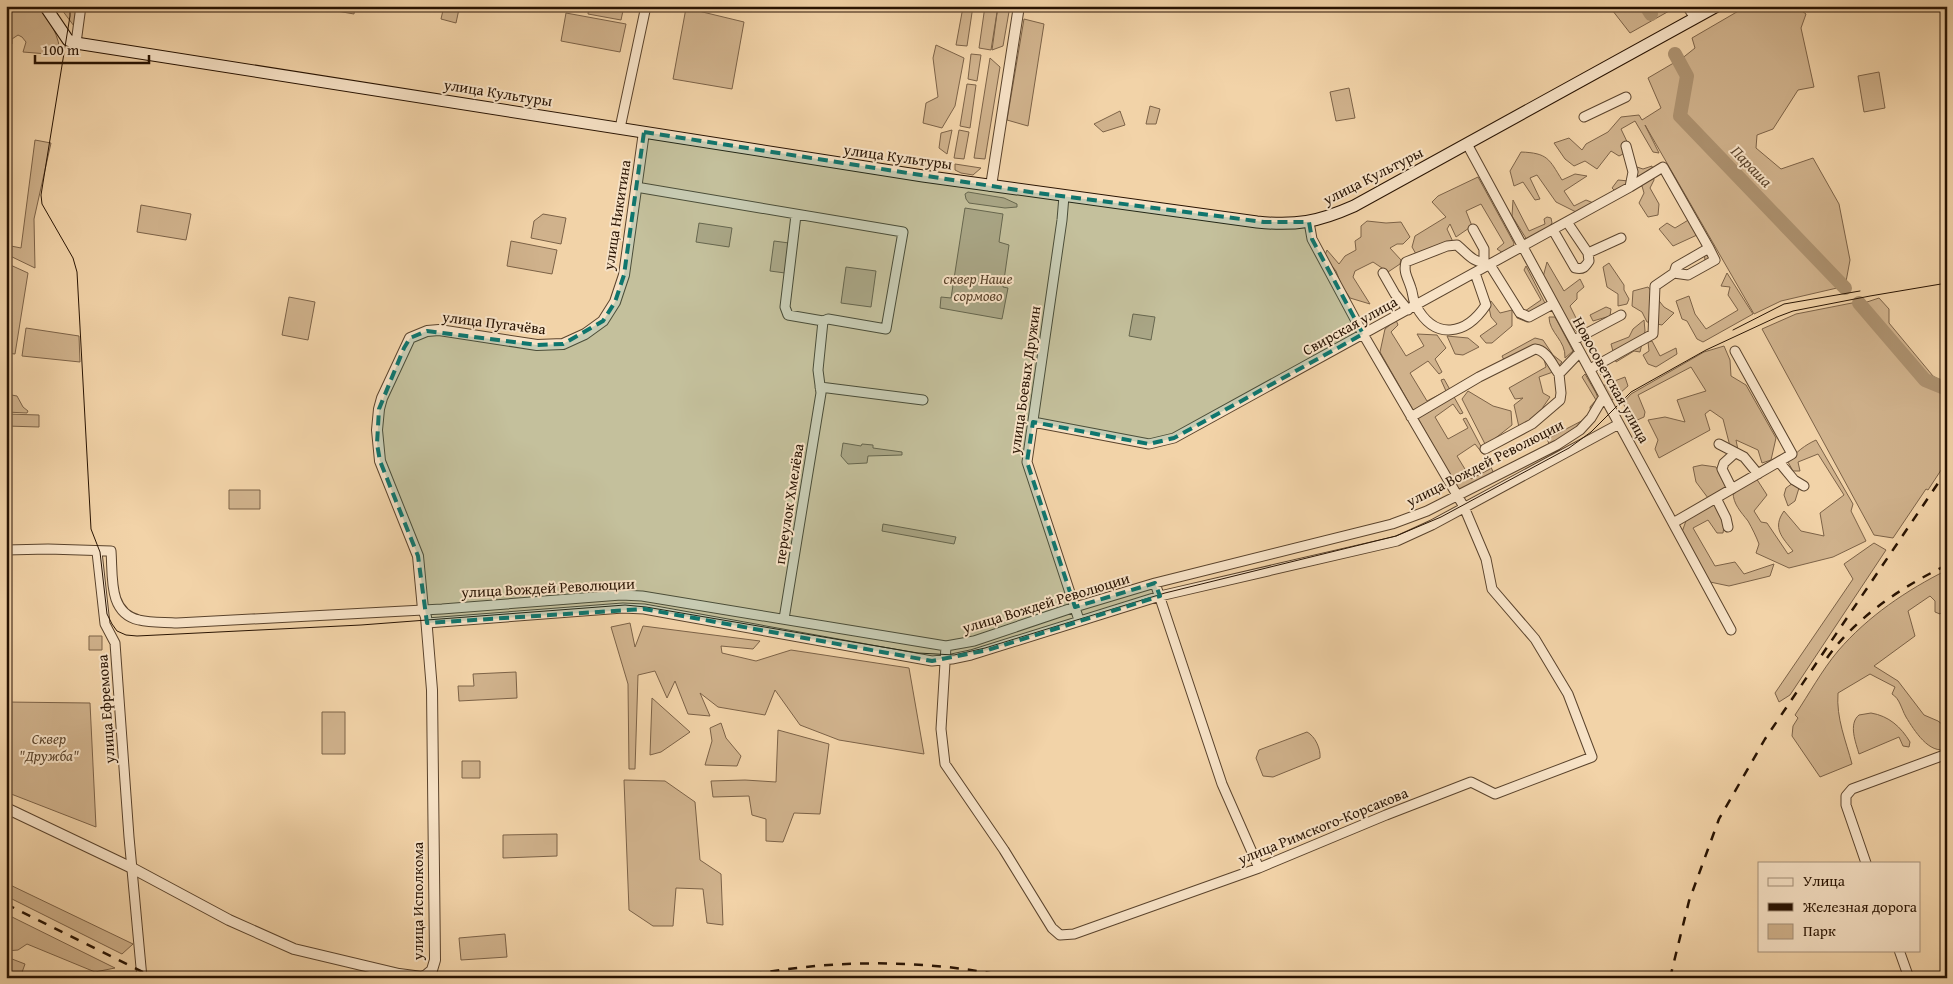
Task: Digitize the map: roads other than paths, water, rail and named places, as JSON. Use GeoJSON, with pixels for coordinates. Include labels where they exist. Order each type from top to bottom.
{"type":"FeatureCollection","features":[{"type":"Feature","properties":{"kind":"main road"},"geometry":{"type":"LineString","coordinates":[[45,6],[68,40],[76,43]]}},
{"type":"Feature","properties":{"kind":"main road","name":"улица Культуры"},"geometry":{"type":"LineString","coordinates":[[76,43],[991,186],[1264,222],[1293,224],[1309,222],[1354,206],[1716,6]]}},
{"type":"Feature","properties":{"kind":"street"},"geometry":{"type":"LineString","coordinates":[[76,43],[81,6]]}},
{"type":"Feature","properties":{"kind":"street"},"geometry":{"type":"LineString","coordinates":[[620,128],[646,6]]}},
{"type":"Feature","properties":{"kind":"street"},"geometry":{"type":"LineString","coordinates":[[991,186],[1019,6]]}},
{"type":"Feature","properties":{"kind":"street"},"geometry":{"type":"LineString","coordinates":[[1687,6],[1696,18]]}},
{"type":"Feature","properties":{"kind":"street"},"geometry":{"type":"LineString","coordinates":[[1584,117],[1626,97]]}},
{"type":"Feature","properties":{"kind":"street","name":"улица Никитина"},"geometry":{"type":"LineString","coordinates":[[615,302],[624,275],[644,132]]}},
{"type":"Feature","properties":{"kind":"street","name":"Новосоветская улица"},"geometry":{"type":"LineString","coordinates":[[1467,144],[1731,630]]}},
{"type":"Feature","properties":{"kind":"street"},"geometry":{"type":"LineString","coordinates":[[1626,146],[1633,172],[1630,187]]}},
{"type":"Feature","properties":{"kind":"street","name":"Свирская улица"},"geometry":{"type":"LineString","coordinates":[[1033,422],[1149,444],[1174,438],[1475,273],[1487,264],[1568,222],[1664,167],[1709,248],[1676,268],[1674,273],[1655,286],[1653,334],[1590,369]]}},
{"type":"Feature","properties":{"kind":"street"},"geometry":{"type":"LineString","coordinates":[[636,187],[902,232],[886,329],[828,319],[823,321],[788,315],[785,307],[796,215]]}},
{"type":"Feature","properties":{"kind":"street","name":"улица Боевых Дружин"},"geometry":{"type":"LineString","coordinates":[[1064,196],[1027,462],[1080,620]]}},
{"type":"Feature","properties":{"kind":"street"},"geometry":{"type":"LineString","coordinates":[[1309,222],[1312,239],[1363,334],[1464,507]]}},
{"type":"Feature","properties":{"kind":"street"},"geometry":{"type":"LineString","coordinates":[[1553,230],[1575,268],[1584,268],[1589,261],[1588,253],[1568,222]]}},
{"type":"Feature","properties":{"kind":"street"},"geometry":{"type":"LineString","coordinates":[[1473,228],[1484,249],[1487,264],[1520,313],[1529,317],[1553,304]]}},
{"type":"Feature","properties":{"kind":"street"},"geometry":{"type":"LineString","coordinates":[[1588,253],[1621,238]]}},
{"type":"Feature","properties":{"kind":"street"},"geometry":{"type":"LineString","coordinates":[[1412,308],[1404,270],[1406,262],[1447,246],[1457,245],[1466,256],[1487,264]]}},
{"type":"Feature","properties":{"kind":"street"},"geometry":{"type":"LineString","coordinates":[[1383,274],[1395,294],[1428,321],[1444,331],[1458,329],[1480,315],[1486,305],[1475,273]]}},
{"type":"Feature","properties":{"kind":"street","name":"улица Пугачёва"},"geometry":{"type":"LineString","coordinates":[[423,609],[418,556],[380,461],[377,444],[379,409],[398,361],[410,338],[427,331],[439,330],[537,346],[563,344],[585,334],[603,320],[615,302]]}},
{"type":"Feature","properties":{"kind":"street"},"geometry":{"type":"LineString","coordinates":[[1574,340],[1621,314]]}},
{"type":"Feature","properties":{"kind":"street","name":"переулок Хмелёва"},"geometry":{"type":"LineString","coordinates":[[784,619],[820,390],[818,370],[823,321]]}},
{"type":"Feature","properties":{"kind":"street"},"geometry":{"type":"LineString","coordinates":[[1411,417],[1479,377],[1535,349],[1540,350],[1559,374],[1560,400],[1532,424],[1485,449]]}},
{"type":"Feature","properties":{"kind":"street"},"geometry":{"type":"LineString","coordinates":[[1673,523],[1792,454],[1735,351]]}},
{"type":"Feature","properties":{"kind":"street"},"geometry":{"type":"LineString","coordinates":[[1559,374],[1580,352]]}},
{"type":"Feature","properties":{"kind":"street"},"geometry":{"type":"LineString","coordinates":[[820,390],[923,400]]}},
{"type":"Feature","properties":{"kind":"street","name":"улица Вождей Революции"},"geometry":{"type":"LineString","coordinates":[[97,552],[111,551],[116,600],[120,610],[127,616],[139,620],[177,623],[423,609],[621,595],[642,596],[946,646],[974,641],[1075,607],[1155,583],[1392,524],[1427,511],[1557,445],[1580,430],[1592,418],[1604,396]]}},
{"type":"Feature","properties":{"kind":"street","name":"улица Вождей Революции"},"geometry":{"type":"LineString","coordinates":[[427,623],[604,609],[644,609],[932,661],[944,660],[988,650],[1160,596],[1397,541],[1432,525],[1620,424]]}},
{"type":"Feature","properties":{"kind":"street"},"geometry":{"type":"LineString","coordinates":[[1718,444],[1744,457],[1758,474]]}},
{"type":"Feature","properties":{"kind":"street"},"geometry":{"type":"LineString","coordinates":[[1732,489],[1722,469],[1724,463],[1735,453]]}},
{"type":"Feature","properties":{"kind":"street"},"geometry":{"type":"LineString","coordinates":[[1779,462],[1794,480],[1804,486]]}},
{"type":"Feature","properties":{"kind":"street"},"geometry":{"type":"LineString","coordinates":[[1716,498],[1726,518],[1728,528]]}},
{"type":"Feature","properties":{"kind":"street","name":"улица Римского-Корсакова"},"geometry":{"type":"LineString","coordinates":[[944,660],[941,729],[945,764],[1004,850],[1052,928],[1060,935],[1074,934],[1258,868],[1471,782],[1494,794],[1592,758],[1568,694],[1534,639],[1492,589],[1486,559],[1464,507]]}},
{"type":"Feature","properties":{"kind":"street"},"geometry":{"type":"LineString","coordinates":[[6,550],[48,549],[97,552]]}},
{"type":"Feature","properties":{"kind":"street","name":"улица Ефремова"},"geometry":{"type":"LineString","coordinates":[[97,552],[105,624],[115,643],[128,832],[142,978]]}},
{"type":"Feature","properties":{"kind":"street"},"geometry":{"type":"LineString","coordinates":[[1155,583],[1222,784],[1258,868]]}},
{"type":"Feature","properties":{"kind":"street","name":"улица Исполкома"},"geometry":{"type":"LineString","coordinates":[[6,808],[132,868],[229,920],[294,949],[399,974],[426,975],[432,970],[435,960],[432,699],[427,623],[423,609]]}},
{"type":"Feature","properties":{"kind":"street"},"geometry":{"type":"LineString","coordinates":[[944,660],[946,646]]}},
{"type":"Feature","properties":{"kind":"street"},"geometry":{"type":"LineString","coordinates":[[1866,862],[1846,805],[1846,796],[1852,789],[1947,754]]}},
{"type":"Feature","properties":{"kind":"street"},"geometry":{"type":"LineString","coordinates":[[1900,952],[1909,978]]}},
{"type":"Feature","properties":{"kind":"waterway","name":"Параша"},"geometry":{"type":"LineString","coordinates":[[1646,6],[1651,14]]}},
{"type":"Feature","properties":{"kind":"waterway","name":"Параша"},"geometry":{"type":"LineString","coordinates":[[1675,54],[1687,76],[1680,116],[1845,288]]}},
{"type":"Feature","properties":{"kind":"waterway","name":"Параша"},"geometry":{"type":"LineString","coordinates":[[1859,303],[1925,380],[1947,389]]}},
{"type":"Feature","properties":{"kind":"tram line"},"geometry":{"type":"LineString","coordinates":[[70,6],[70,16],[41,195],[42,204],[73,258],[77,272],[91,529],[100,552],[107,614],[117,631],[126,635],[361,625],[625,605],[918,653],[954,655],[985,648],[1165,593],[1396,536],[1441,517],[1569,448],[1591,432],[1631,392],[1706,350],[1777,317],[1793,311],[1947,283]]}},
{"type":"Feature","properties":{"kind":"tram line"},"geometry":{"type":"LineString","coordinates":[[1733,330],[1784,304],[1860,291]]}},
{"type":"Feature","properties":{"kind":"railway"},"geometry":{"type":"LineString","coordinates":[[1670,978],[1689,901],[1719,819],[1765,739],[1947,470]]}},
{"type":"Feature","properties":{"kind":"railway"},"geometry":{"type":"LineString","coordinates":[[1827,658],[1852,629],[1881,604],[1930,573],[1947,565]]}},
{"type":"Feature","properties":{"kind":"railway"},"geometry":{"type":"LineString","coordinates":[[6,904],[155,978]]}},
{"type":"Feature","properties":{"kind":"railway"},"geometry":{"type":"LineString","coordinates":[[735,978],[804,967],[875,963],[946,967],[981,971],[1015,978]]}},
{"type":"Feature","properties":{"kind":"park label","name":"сквер Наше сормово"},"geometry":{"type":"Point","coordinates":[978,288]}},
{"type":"Feature","properties":{"kind":"park label","name":"Сквер \"Дружба\""},"geometry":{"type":"Point","coordinates":[49,748]}}]}
